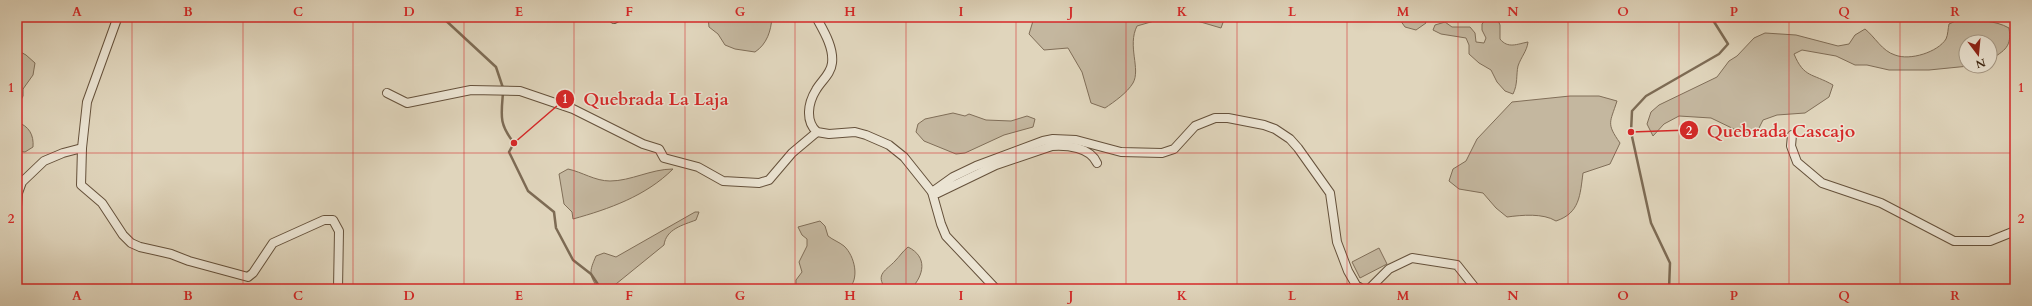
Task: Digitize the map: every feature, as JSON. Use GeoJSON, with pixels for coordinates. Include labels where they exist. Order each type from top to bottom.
{"type":"FeatureCollection","features":[{"type":"Feature","properties":{"kind":"street"},"geometry":{"type":"LineString","coordinates":[[816,17],[828,42],[832,62],[831,70],[816,89],[810,106],[810,123],[817,132],[829,134],[855,132],[882,141],[904,157],[933,194],[942,228],[946,236],[996,289]]}},
{"type":"Feature","properties":{"kind":"street"},"geometry":{"type":"LineString","coordinates":[[117,19],[87,102],[82,148],[82,185],[102,203],[123,235],[131,243],[140,247],[171,254],[189,261],[248,277],[253,273],[273,243],[324,220],[333,220],[339,232],[338,289]]}},
{"type":"Feature","properties":{"kind":"street"},"geometry":{"type":"LineString","coordinates":[[387,93],[407,104],[460,91],[520,91],[573,109],[643,144],[659,149],[664,158],[691,165],[719,179],[730,182],[759,183],[769,180],[792,153],[817,132]]}},
{"type":"Feature","properties":{"kind":"street"},"geometry":{"type":"LineString","coordinates":[[933,194],[953,177],[976,166],[1018,149],[1053,139],[1088,142],[1121,152],[1162,153],[1174,149],[1195,126],[1210,120],[1228,118],[1259,123],[1275,129],[1290,139],[1324,183],[1330,193],[1333,205],[1337,242],[1348,271],[1356,285],[1362,289]]}},
{"type":"Feature","properties":{"kind":"street"},"geometry":{"type":"LineString","coordinates":[[1792,135],[1791,146],[1797,162],[1822,183],[1881,203],[1954,241],[1990,241],[2015,230]]}},
{"type":"Feature","properties":{"kind":"street"},"geometry":{"type":"LineString","coordinates":[[933,194],[996,165],[1052,146],[1081,149],[1091,155],[1097,163]]}},
{"type":"Feature","properties":{"kind":"street"},"geometry":{"type":"LineString","coordinates":[[17,207],[18,193],[22,182],[44,161],[63,153],[82,148]]}},
{"type":"Feature","properties":{"kind":"street"},"geometry":{"type":"LineString","coordinates":[[1369,289],[1389,269],[1412,258],[1457,265],[1476,289]]}},
{"type":"Feature","properties":{"kind":"shaded area"},"geometry":{"type":"Polygon","coordinates":[[[708,17],[772,17],[768,37],[763,45],[755,52],[735,49],[725,45],[718,34],[709,27],[708,17]]]}},
{"type":"Feature","properties":{"kind":"shaded area"},"geometry":{"type":"Polygon","coordinates":[[[1039,17],[1225,17],[1221,28],[1187,18],[1161,19],[1137,26],[1133,41],[1136,71],[1133,83],[1124,94],[1105,108],[1091,103],[1082,72],[1068,48],[1044,50],[1029,34],[1033,21],[1039,17]]]}},
{"type":"Feature","properties":{"kind":"shaded area"},"geometry":{"type":"Polygon","coordinates":[[[1398,17],[1423,17],[1426,23],[1416,30],[1405,27],[1398,17]]]}},
{"type":"Feature","properties":{"kind":"shaded area"},"geometry":{"type":"Polygon","coordinates":[[[1488,17],[1497,18],[1500,25],[1500,39],[1506,44],[1513,45],[1528,42],[1518,66],[1515,90],[1513,94],[1505,91],[1497,82],[1491,70],[1479,63],[1469,54],[1469,45],[1466,38],[1441,34],[1433,30],[1435,25],[1445,22],[1452,27],[1470,27],[1475,33],[1476,42],[1484,43],[1486,38],[1482,30],[1482,24],[1488,17]]]}},
{"type":"Feature","properties":{"kind":"shaded area"},"geometry":{"type":"Polygon","coordinates":[[[1962,18],[2004,25],[2009,28],[2010,34],[2008,44],[1998,54],[1998,34],[1958,34],[1958,67],[1929,70],[1889,70],[1867,65],[1855,65],[1836,56],[1802,50],[1794,54],[1801,67],[1809,74],[1833,85],[1829,97],[1805,113],[1777,115],[1763,120],[1756,134],[1738,131],[1711,118],[1679,116],[1664,124],[1653,136],[1647,124],[1651,112],[1659,105],[1717,77],[1729,61],[1737,56],[1754,38],[1765,33],[1796,35],[1838,46],[1849,44],[1855,35],[1865,29],[1882,47],[1890,53],[1901,57],[1908,57],[1923,54],[1937,48],[1942,44],[1946,39],[1949,24],[1962,18]]]}},
{"type":"Feature","properties":{"kind":"shaded area"},"geometry":{"type":"Polygon","coordinates":[[[17,50],[26,55],[35,63],[33,75],[23,89],[23,96],[17,107],[17,50]]]}},
{"type":"Feature","properties":{"kind":"shaded area"},"geometry":{"type":"Polygon","coordinates":[[[1570,96],[1599,96],[1617,101],[1611,119],[1611,127],[1620,143],[1610,164],[1583,173],[1581,189],[1577,202],[1570,213],[1564,218],[1556,221],[1551,218],[1539,216],[1526,215],[1507,217],[1496,208],[1483,193],[1459,189],[1449,181],[1453,169],[1466,161],[1477,139],[1512,102],[1570,96]]]}},
{"type":"Feature","properties":{"kind":"shaded area"},"geometry":{"type":"Polygon","coordinates":[[[953,113],[965,116],[969,114],[986,120],[1011,121],[1027,116],[1035,119],[1033,127],[1004,135],[965,153],[956,154],[924,141],[916,132],[918,124],[925,119],[953,113]]]}},
{"type":"Feature","properties":{"kind":"shaded area"},"geometry":{"type":"Polygon","coordinates":[[[17,122],[25,126],[32,135],[33,147],[25,152],[17,151],[17,122]]]}},
{"type":"Feature","properties":{"kind":"shaded area"},"geometry":{"type":"Polygon","coordinates":[[[568,169],[599,180],[610,181],[673,169],[651,187],[639,194],[600,211],[573,219],[572,212],[564,204],[559,174],[568,169]]]}},
{"type":"Feature","properties":{"kind":"shaded area"},"geometry":{"type":"Polygon","coordinates":[[[695,212],[699,212],[696,220],[672,231],[665,240],[664,245],[616,284],[609,288],[598,289],[591,273],[596,256],[604,253],[616,257],[695,212]]]}},
{"type":"Feature","properties":{"kind":"shaded area"},"geometry":{"type":"Polygon","coordinates":[[[820,221],[825,226],[828,236],[844,246],[851,256],[855,268],[855,274],[852,285],[848,289],[796,289],[796,280],[802,272],[799,262],[807,246],[807,239],[802,235],[798,227],[820,221]]]}},
{"type":"Feature","properties":{"kind":"shaded area"},"geometry":{"type":"Polygon","coordinates":[[[908,247],[919,256],[921,261],[922,266],[919,278],[911,289],[886,289],[881,280],[881,276],[908,247]]]}},
{"type":"Feature","properties":{"kind":"shaded area"},"geometry":{"type":"Polygon","coordinates":[[[1379,248],[1387,264],[1360,278],[1352,262],[1379,248]]]}},
{"type":"Feature","properties":{"kind":"waterway"},"geometry":{"type":"LineString","coordinates":[[442,17],[496,67],[503,88]]}},
{"type":"Feature","properties":{"kind":"waterway"},"geometry":{"type":"LineString","coordinates":[[1669,289],[1670,263],[1651,223],[1631,132],[1632,111],[1646,96],[1719,54],[1728,44],[1711,17]]}},
{"type":"Feature","properties":{"kind":"waterway"},"geometry":{"type":"LineString","coordinates":[[503,93],[503,125],[514,143],[509,152],[528,191],[554,212],[556,228],[573,260],[591,274],[601,289]]}},
{"type":"Feature","properties":{"kind":"place","name":"Quebrada Cascajo"},"geometry":{"type":"Point","coordinates":[1631,132]}},
{"type":"Feature","properties":{"kind":"place","name":"Quebrada La Laja"},"geometry":{"type":"Point","coordinates":[514,143]}}]}
